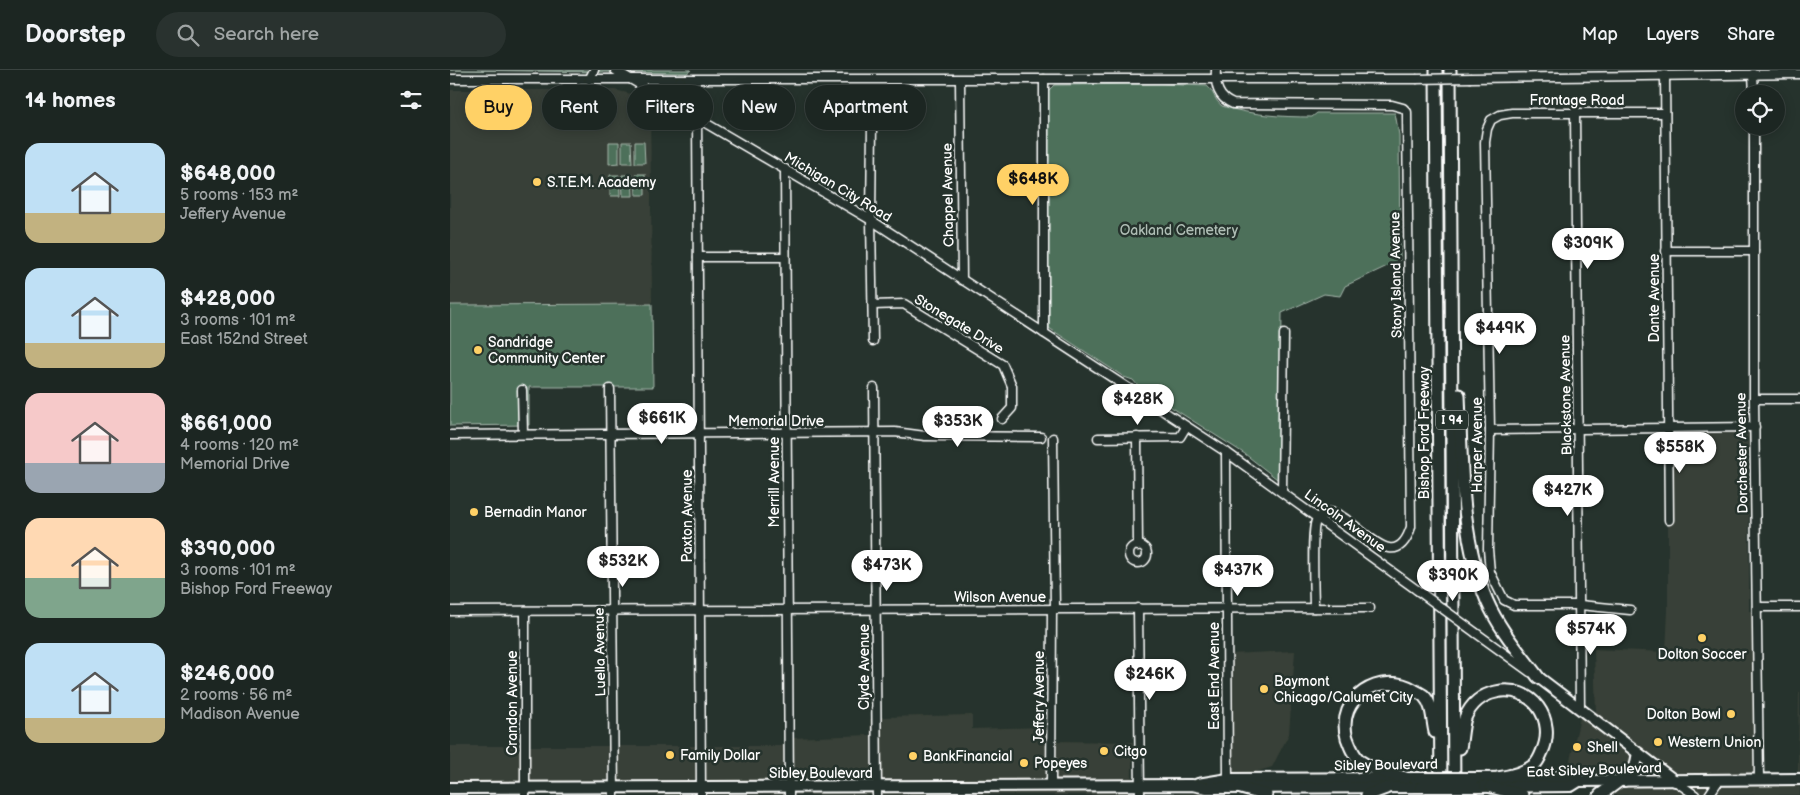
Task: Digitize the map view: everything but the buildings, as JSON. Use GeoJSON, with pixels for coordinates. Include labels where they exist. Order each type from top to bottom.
{"type":"FeatureCollection","features":[{"type":"Feature","properties":{"kind":"highway","name":"Bishop Ford Freeway"},"geometry":{"type":"LineString","coordinates":[[1436,70],[1441,794]]}},
{"type":"Feature","properties":{"kind":"highway","name":"Bishop Ford Freeway"},"geometry":{"type":"LineString","coordinates":[[1450,70],[1454,795]]}},
{"type":"Feature","properties":{"kind":"highway"},"geometry":{"type":"LineString","coordinates":[[1451,309],[1459,385],[1463,491],[1466,523],[1475,566],[1487,602],[1504,632],[1538,677]]}},
{"type":"Feature","properties":{"kind":"highway"},"geometry":{"type":"LineString","coordinates":[[1406,778],[1376,770],[1359,760],[1350,748],[1345,731],[1345,716],[1359,694],[1371,687],[1384,683],[1401,683],[1424,696],[1430,706],[1441,747]]}},
{"type":"Feature","properties":{"kind":"highway"},"geometry":{"type":"LineString","coordinates":[[1454,769],[1463,727],[1472,706],[1488,693],[1511,691],[1524,694],[1534,702],[1547,722],[1546,744],[1534,765],[1494,782]]}},
{"type":"Feature","properties":{"kind":"highway"},"geometry":{"type":"LineString","coordinates":[[1600,795],[1622,781]]}},
{"type":"Feature","properties":{"kind":"highway"},"geometry":{"type":"LineString","coordinates":[[1494,782],[1522,795]]}},
{"type":"Feature","properties":{"kind":"highway"},"geometry":{"type":"LineString","coordinates":[[1241,788],[1266,795]]}},
{"type":"Feature","properties":{"kind":"highway"},"geometry":{"type":"LineString","coordinates":[[1368,795],[1386,788]]}},
{"type":"Feature","properties":{"kind":"main road","name":"Lincoln Avenue"},"geometry":{"type":"LineString","coordinates":[[1538,677],[1675,781]]}},
{"type":"Feature","properties":{"kind":"main road"},"geometry":{"type":"LineString","coordinates":[[1622,781],[1634,772],[1638,753]]}},
{"type":"Feature","properties":{"kind":"main road","name":"East Sibley Boulevard"},"geometry":{"type":"LineString","coordinates":[[1494,782],[1568,777],[1580,781],[1800,779]]}},
{"type":"Feature","properties":{"kind":"main road","name":"Sibley Boulevard"},"geometry":{"type":"LineString","coordinates":[[1228,788],[1406,778],[1420,783]]}},
{"type":"Feature","properties":{"kind":"main road"},"geometry":{"type":"LineString","coordinates":[[1420,783],[1494,782]]}},
{"type":"Feature","properties":{"kind":"main road","name":"Sibley Boulevard"},"geometry":{"type":"LineString","coordinates":[[450,788],[525,791],[877,791],[1051,786],[1140,790],[1192,785],[1208,788],[1386,788],[1420,783]]}},
{"type":"Feature","properties":{"kind":"street"},"geometry":{"type":"LineString","coordinates":[[589,80],[594,70]]}},
{"type":"Feature","properties":{"kind":"street","name":"Michigan City Road"},"geometry":{"type":"LineString","coordinates":[[615,70],[642,85]]}},
{"type":"Feature","properties":{"kind":"street"},"geometry":{"type":"LineString","coordinates":[[696,70],[696,80]]}},
{"type":"Feature","properties":{"kind":"street"},"geometry":{"type":"LineString","coordinates":[[790,70],[790,80]]}},
{"type":"Feature","properties":{"kind":"street"},"geometry":{"type":"LineString","coordinates":[[876,70],[876,80]]}},
{"type":"Feature","properties":{"kind":"street"},"geometry":{"type":"LineString","coordinates":[[1044,333],[1046,70]]}},
{"type":"Feature","properties":{"kind":"street"},"geometry":{"type":"LineString","coordinates":[[450,79],[1045,80],[1216,74],[1416,79],[1665,75],[1716,72],[1754,74],[1791,72],[1800,74]]}},
{"type":"Feature","properties":{"kind":"street","name":"Stony Island Avenue"},"geometry":{"type":"LineString","coordinates":[[1216,74],[1217,90],[1224,100],[1233,104],[1392,105],[1402,108],[1407,112],[1411,527],[1408,536],[1399,546],[1389,549],[1379,545],[1338,513],[1328,510],[1317,518]]}},
{"type":"Feature","properties":{"kind":"street"},"geometry":{"type":"LineString","coordinates":[[1754,74],[1754,85]]}},
{"type":"Feature","properties":{"kind":"street","name":"Dante Avenue"},"geometry":{"type":"LineString","coordinates":[[1665,75],[1669,520]]}},
{"type":"Feature","properties":{"kind":"street"},"geometry":{"type":"LineString","coordinates":[[677,85],[680,80]]}},
{"type":"Feature","properties":{"kind":"street","name":"Chappel Avenue"},"geometry":{"type":"LineString","coordinates":[[960,80],[962,280]]}},
{"type":"Feature","properties":{"kind":"street","name":"Frontage Road"},"geometry":{"type":"LineString","coordinates":[[1491,120],[1500,115],[1512,114],[1575,112],[1665,113]]}},
{"type":"Feature","properties":{"kind":"street","name":"Blackstone Avenue"},"geometry":{"type":"LineString","coordinates":[[1575,112],[1580,708]]}},
{"type":"Feature","properties":{"kind":"street","name":"Harper Avenue"},"geometry":{"type":"LineString","coordinates":[[1491,120],[1485,142],[1490,430],[1488,549],[1490,572],[1504,600],[1514,605],[1580,605]]}},
{"type":"Feature","properties":{"kind":"street","name":"Michigan City Road"},"geometry":{"type":"LineString","coordinates":[[713,126],[871,220],[1044,333]]}},
{"type":"Feature","properties":{"kind":"street","name":"Paxton Avenue"},"geometry":{"type":"LineString","coordinates":[[697,130],[701,791]]}},
{"type":"Feature","properties":{"kind":"street"},"geometry":{"type":"LineString","coordinates":[[872,130],[872,341]]}},
{"type":"Feature","properties":{"kind":"street","name":"Dorchester Avenue"},"geometry":{"type":"LineString","coordinates":[[1754,135],[1754,427],[1758,779]]}},
{"type":"Feature","properties":{"kind":"street","name":"Merrill Avenue"},"geometry":{"type":"LineString","coordinates":[[785,169],[789,791]]}},
{"type":"Feature","properties":{"kind":"street"},"geometry":{"type":"LineString","coordinates":[[1666,251],[1754,251]]}},
{"type":"Feature","properties":{"kind":"street"},"geometry":{"type":"LineString","coordinates":[[698,257],[785,257]]}},
{"type":"Feature","properties":{"kind":"street","name":"Stonegate Drive"},"geometry":{"type":"LineString","coordinates":[[872,305],[904,304],[1003,365],[1012,386],[1012,408],[1002,419]]}},
{"type":"Feature","properties":{"kind":"street","name":"Lincoln Avenue"},"geometry":{"type":"LineString","coordinates":[[1044,333],[1226,452],[1538,677]]}},
{"type":"Feature","properties":{"kind":"street"},"geometry":{"type":"LineString","coordinates":[[1282,492],[1284,334]]}},
{"type":"Feature","properties":{"kind":"street","name":"Clyde Avenue"},"geometry":{"type":"LineString","coordinates":[[874,388],[877,791]]}},
{"type":"Feature","properties":{"kind":"street","name":"Luella Avenue"},"geometry":{"type":"LineString","coordinates":[[610,389],[614,791]]}},
{"type":"Feature","properties":{"kind":"street"},"geometry":{"type":"LineString","coordinates":[[522,390],[523,434]]}},
{"type":"Feature","properties":{"kind":"street"},"geometry":{"type":"LineString","coordinates":[[1754,399],[1800,399]]}},
{"type":"Feature","properties":{"kind":"street"},"geometry":{"type":"LineString","coordinates":[[1098,438],[1180,437],[1186,427]]}},
{"type":"Feature","properties":{"kind":"street"},"geometry":{"type":"LineString","coordinates":[[1490,430],[1754,427]]}},
{"type":"Feature","properties":{"kind":"street","name":"Memorial Drive"},"geometry":{"type":"LineString","coordinates":[[450,435],[895,432],[926,436],[1041,437]]}},
{"type":"Feature","properties":{"kind":"street"},"geometry":{"type":"LineString","coordinates":[[1137,437],[1138,546]]}},
{"type":"Feature","properties":{"kind":"street","name":"Jeffery Avenue"},"geometry":{"type":"LineString","coordinates":[[1051,786],[1053,438]]}},
{"type":"Feature","properties":{"kind":"street","name":"East End Avenue"},"geometry":{"type":"LineString","coordinates":[[1226,452],[1228,788]]}},
{"type":"Feature","properties":{"kind":"street"},"geometry":{"type":"LineString","coordinates":[[1314,608],[1313,525],[1317,518]]}},
{"type":"Feature","properties":{"kind":"street"},"geometry":{"type":"LineString","coordinates":[[1580,605],[1630,610]]}},
{"type":"Feature","properties":{"kind":"street"},"geometry":{"type":"LineString","coordinates":[[1757,607],[1800,607]]}},
{"type":"Feature","properties":{"kind":"street"},"geometry":{"type":"LineString","coordinates":[[1138,608],[1140,790]]}},
{"type":"Feature","properties":{"kind":"street","name":"Wilson Avenue"},"geometry":{"type":"LineString","coordinates":[[450,611],[1370,608]]}},
{"type":"Feature","properties":{"kind":"street","name":"Crandon Avenue"},"geometry":{"type":"LineString","coordinates":[[525,611],[525,791]]}},
{"type":"Feature","properties":{"kind":"street"},"geometry":{"type":"LineString","coordinates":[[1709,795],[1719,780]]}},
{"type":"Feature","properties":{"kind":"street","name":"Lincoln Avenue"},"geometry":{"type":"LineString","coordinates":[[1675,781],[1695,795]]}},
{"type":"Feature","properties":{"kind":"shaded area"},"geometry":{"type":"Polygon","coordinates":[[[450,90],[465,90],[465,130],[532,130],[532,90],[542,90],[542,130],[617,130],[617,90],[627,93],[627,130],[650,130],[652,304],[450,305],[450,90]]]}},
{"type":"Feature","properties":{"kind":"shaded area"},"geometry":{"type":"Polygon","coordinates":[[[1668,431],[1749,431],[1749,611],[1761,613],[1763,772],[1798,772],[1800,692],[1800,795],[1605,795],[1605,772],[1567,773],[1580,718],[1596,713],[1594,649],[1666,652],[1668,611],[1668,431]]]}},
{"type":"Feature","properties":{"kind":"shaded area"},"geometry":{"type":"Polygon","coordinates":[[[1295,651],[1289,734],[1272,767],[1248,774],[1249,795],[1131,795],[1230,792],[1230,654],[1295,651]]]}},
{"type":"Feature","properties":{"kind":"shaded area"},"geometry":{"type":"Polygon","coordinates":[[[972,715],[972,729],[1047,727],[1047,741],[1133,742],[1131,795],[450,795],[450,746],[781,746],[792,738],[870,735],[870,719],[972,715]]]}},
{"type":"Feature","properties":{"kind":"green space"},"geometry":{"type":"Polygon","coordinates":[[[450,70],[691,70],[687,73],[450,70]]]}},
{"type":"Feature","properties":{"kind":"green space","name":"Oakland Cemetery"},"geometry":{"type":"Polygon","coordinates":[[[1160,84],[1207,86],[1222,106],[1266,115],[1312,117],[1317,113],[1395,113],[1399,135],[1400,260],[1345,286],[1340,296],[1324,294],[1282,313],[1280,472],[1277,479],[1245,454],[1138,386],[1133,380],[1124,377],[1049,328],[1048,91],[1054,85],[1160,84]]]}},
{"type":"Feature","properties":{"kind":"green space"},"geometry":{"type":"Polygon","coordinates":[[[609,142],[619,142],[619,163],[609,164],[609,142]]]}},
{"type":"Feature","properties":{"kind":"green space"},"geometry":{"type":"Polygon","coordinates":[[[622,142],[631,142],[632,163],[622,163],[622,142]]]}},
{"type":"Feature","properties":{"kind":"green space"},"geometry":{"type":"Polygon","coordinates":[[[635,142],[644,142],[645,163],[635,163],[635,142]]]}},
{"type":"Feature","properties":{"kind":"green space"},"geometry":{"type":"Polygon","coordinates":[[[635,174],[645,174],[645,195],[636,195],[635,174]]]}},
{"type":"Feature","properties":{"kind":"green space"},"geometry":{"type":"Polygon","coordinates":[[[610,175],[619,175],[620,196],[610,196],[610,175]]]}},
{"type":"Feature","properties":{"kind":"green space"},"geometry":{"type":"Polygon","coordinates":[[[622,175],[632,175],[633,196],[623,196],[622,175]]]}},
{"type":"Feature","properties":{"kind":"green space"},"geometry":{"type":"Polygon","coordinates":[[[652,304],[653,387],[529,387],[529,425],[450,426],[450,305],[652,304]]]}},
{"type":"Feature","properties":{"kind":"place","name":"S.T.E.M. Academy"},"geometry":{"type":"Point","coordinates":[537,182]}},
{"type":"Feature","properties":{"kind":"place","name":"Sandridge Community Center"},"geometry":{"type":"Point","coordinates":[478,350]}},
{"type":"Feature","properties":{"kind":"place","name":"Bernadin Manor"},"geometry":{"type":"Point","coordinates":[474,512]}},
{"type":"Feature","properties":{"kind":"place","name":"Dolton Soccer"},"geometry":{"type":"Point","coordinates":[1702,638]}},
{"type":"Feature","properties":{"kind":"place","name":"Baymont Chicago/Calumet City"},"geometry":{"type":"Point","coordinates":[1264,689]}},
{"type":"Feature","properties":{"kind":"place","name":"Dolton Bowl"},"geometry":{"type":"Point","coordinates":[1731,714]}},
{"type":"Feature","properties":{"kind":"place","name":"Western Union"},"geometry":{"type":"Point","coordinates":[1658,742]}},
{"type":"Feature","properties":{"kind":"place","name":"Shell"},"geometry":{"type":"Point","coordinates":[1577,747]}},
{"type":"Feature","properties":{"kind":"place","name":"Citgo"},"geometry":{"type":"Point","coordinates":[1104,751]}},
{"type":"Feature","properties":{"kind":"place","name":"Family Dollar"},"geometry":{"type":"Point","coordinates":[670,755]}},
{"type":"Feature","properties":{"kind":"place","name":"BankFinancial"},"geometry":{"type":"Point","coordinates":[913,756]}},
{"type":"Feature","properties":{"kind":"place","name":"Popeyes"},"geometry":{"type":"Point","coordinates":[1024,763]}}]}
